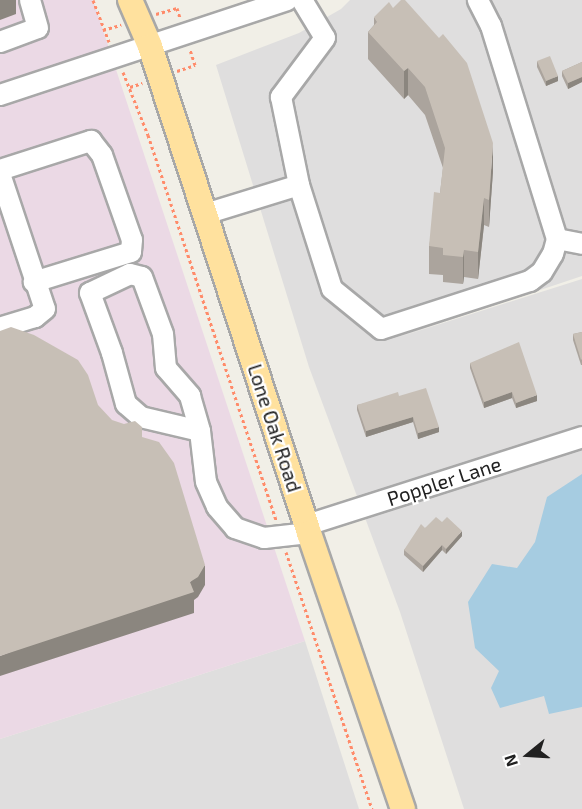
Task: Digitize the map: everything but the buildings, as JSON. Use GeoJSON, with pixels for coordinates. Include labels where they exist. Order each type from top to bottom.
{"type":"FeatureCollection","features":[{"type":"Feature","properties":{"kind":"main road","name":"Lone Oak Road"},"geometry":{"type":"LineString","coordinates":[[130,0],[150,46],[308,529],[403,809]]}},
{"type":"Feature","properties":{"kind":"main road","name":"Lone Oak Road"},"geometry":{"type":"LineString","coordinates":[[142,0],[150,46]]}},
{"type":"Feature","properties":{"kind":"street"},"geometry":{"type":"LineString","coordinates":[[0,42],[38,28],[30,0]]}},
{"type":"Feature","properties":{"kind":"street"},"geometry":{"type":"LineString","coordinates":[[303,0],[325,38],[281,97],[299,185],[332,289],[381,329],[530,281],[547,266],[557,239],[491,26],[478,0]]}},
{"type":"Feature","properties":{"kind":"street"},"geometry":{"type":"LineString","coordinates":[[0,95],[282,1]]}},
{"type":"Feature","properties":{"kind":"street"},"geometry":{"type":"LineString","coordinates":[[0,327],[35,316],[45,309],[34,282],[0,172],[91,141],[102,155],[132,240],[130,252],[34,282]]}},
{"type":"Feature","properties":{"kind":"street"},"geometry":{"type":"LineString","coordinates":[[205,214],[299,185]]}},
{"type":"Feature","properties":{"kind":"street"},"geometry":{"type":"LineString","coordinates":[[557,239],[582,244]]}},
{"type":"Feature","properties":{"kind":"street","name":"Poppler Lane"},"geometry":{"type":"LineString","coordinates":[[200,431],[141,417],[126,404],[112,353],[90,293],[130,274],[142,277],[164,334],[166,368],[190,396],[200,431],[206,482],[217,507],[235,528],[264,538],[308,529],[582,437]]}},
{"type":"Feature","properties":{"kind":"path"},"geometry":{"type":"LineString","coordinates":[[93,0],[103,30]]}},
{"type":"Feature","properties":{"kind":"path"},"geometry":{"type":"LineString","coordinates":[[130,87],[372,809]]}},
{"type":"Feature","properties":{"kind":"shaded area"},"geometry":{"type":"Polygon","coordinates":[[[0,0],[93,0],[305,641],[0,739],[0,0]]]}},
{"type":"Feature","properties":{"kind":"shaded area"},"geometry":{"type":"Polygon","coordinates":[[[350,0],[582,0],[582,276],[396,338],[582,279],[582,809],[464,809],[400,612],[309,367],[216,65],[299,33],[341,9],[350,0]]]}},
{"type":"Feature","properties":{"kind":"shaded area"},"geometry":{"type":"Polygon","coordinates":[[[305,641],[359,809],[0,809],[0,739],[305,641]]]}},
{"type":"Feature","properties":{"kind":"water"},"geometry":{"type":"Polygon","coordinates":[[[582,474],[582,707],[549,714],[544,696],[500,708],[491,688],[499,671],[475,648],[468,602],[492,564],[517,568],[535,542],[547,497],[582,474]]]}}]}
